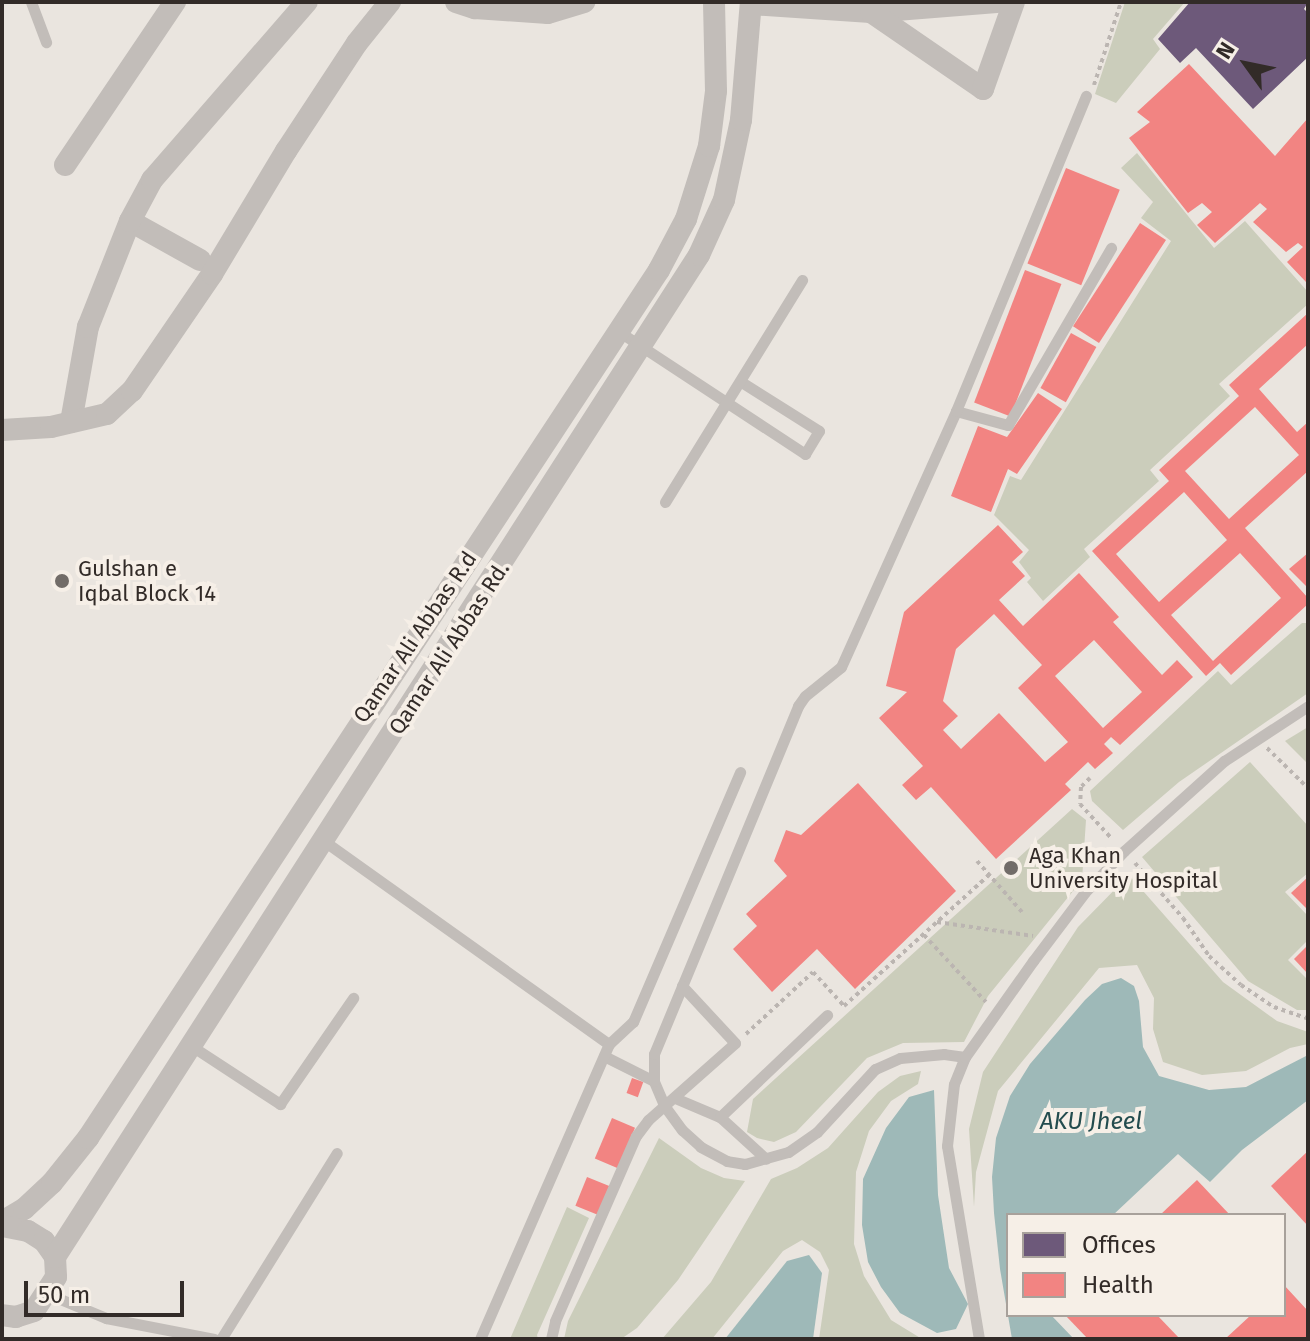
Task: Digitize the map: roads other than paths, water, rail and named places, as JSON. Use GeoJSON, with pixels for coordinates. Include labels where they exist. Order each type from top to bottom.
{"type":"FeatureCollection","features":[{"type":"Feature","properties":{"kind":"street"},"geometry":{"type":"LineString","coordinates":[[65,165],[175,2]]}},
{"type":"Feature","properties":{"kind":"street"},"geometry":{"type":"LineString","coordinates":[[71,422],[88,327],[130,221],[152,180],[307,2]]}},
{"type":"Feature","properties":{"kind":"street"},"geometry":{"type":"LineString","coordinates":[[2,430],[51,427],[107,414],[132,391],[212,274],[349,55],[390,2]]}},
{"type":"Feature","properties":{"kind":"street"},"geometry":{"type":"LineString","coordinates":[[470,4],[548,13],[584,2]]}},
{"type":"Feature","properties":{"kind":"street","name":"Qamar Ali Abbas R.d"},"geometry":{"type":"LineString","coordinates":[[2,1224],[52,1183],[88,1138],[659,270],[686,219],[709,146],[716,91],[714,2]]}},
{"type":"Feature","properties":{"kind":"street"},"geometry":{"type":"LineString","coordinates":[[751,3],[871,12],[997,2]]}},
{"type":"Feature","properties":{"kind":"street"},"geometry":{"type":"LineString","coordinates":[[871,12],[983,89],[1014,2]]}},
{"type":"Feature","properties":{"kind":"street","name":"Qamar Ali Abbas Rd."},"geometry":{"type":"LineString","coordinates":[[55,1257],[699,255],[724,200],[741,120],[751,3]]}},
{"type":"Feature","properties":{"kind":"street"},"geometry":{"type":"LineString","coordinates":[[130,221],[200,260]]}},
{"type":"Feature","properties":{"kind":"street"},"geometry":{"type":"LineString","coordinates":[[2,1224],[28,1231],[44,1241],[55,1257],[56,1277],[48,1294],[34,1311],[16,1317],[2,1315]]}},
{"type":"Feature","properties":{"kind":"lane"},"geometry":{"type":"LineString","coordinates":[[31,2],[46,42]]}},
{"type":"Feature","properties":{"kind":"lane"},"geometry":{"type":"LineString","coordinates":[[965,1057],[944,1054],[900,1058],[875,1069],[817,1132],[788,1152],[745,1164],[727,1161],[701,1147],[682,1130],[664,1105],[654,1081],[654,1054],[798,706],[805,696],[841,667],[956,411],[1086,96]]}},
{"type":"Feature","properties":{"kind":"lane"},"geometry":{"type":"LineString","coordinates":[[956,411],[1008,425],[1111,248]]}},
{"type":"Feature","properties":{"kind":"lane"},"geometry":{"type":"LineString","coordinates":[[665,502],[802,280]]}},
{"type":"Feature","properties":{"kind":"lane"},"geometry":{"type":"LineString","coordinates":[[618,331],[805,454],[819,431],[740,381]]}},
{"type":"Feature","properties":{"kind":"lane"},"geometry":{"type":"LineString","coordinates":[[979,1339],[947,1146],[954,1084],[965,1057],[1085,892],[1124,851],[1224,761],[1308,706]]}},
{"type":"Feature","properties":{"kind":"lane"},"geometry":{"type":"LineString","coordinates":[[480,1339],[609,1044],[633,1022],[740,772]]}},
{"type":"Feature","properties":{"kind":"lane"},"geometry":{"type":"LineString","coordinates":[[324,841],[609,1044]]}},
{"type":"Feature","properties":{"kind":"lane"},"geometry":{"type":"LineString","coordinates":[[551,1339],[555,1321],[636,1136],[664,1105],[735,1043],[682,986]]}},
{"type":"Feature","properties":{"kind":"lane"},"geometry":{"type":"LineString","coordinates":[[190,1045],[280,1104],[353,998]]}},
{"type":"Feature","properties":{"kind":"lane"},"geometry":{"type":"LineString","coordinates":[[720,1117],[827,1015]]}},
{"type":"Feature","properties":{"kind":"lane"},"geometry":{"type":"LineString","coordinates":[[604,1056],[654,1081]]}},
{"type":"Feature","properties":{"kind":"lane"},"geometry":{"type":"LineString","coordinates":[[675,1098],[720,1117],[766,1159]]}},
{"type":"Feature","properties":{"kind":"lane"},"geometry":{"type":"LineString","coordinates":[[221,1339],[337,1153]]}},
{"type":"Feature","properties":{"kind":"lane"},"geometry":{"type":"LineString","coordinates":[[48,1294],[106,1318],[214,1339]]}},
{"type":"Feature","properties":{"kind":"water","name":"AKU Jheel"},"geometry":{"type":"Polygon","coordinates":[[[1121,978],[1134,986],[1139,1001],[1143,1047],[1159,1076],[1209,1090],[1246,1087],[1308,1055],[1308,1100],[1242,1150],[1210,1182],[1178,1154],[1115,1213],[1006,1213],[1006,1304],[994,1213],[992,1177],[996,1138],[1010,1096],[1030,1064],[1102,984],[1121,978]]]}},
{"type":"Feature","properties":{"kind":"water"},"geometry":{"type":"Polygon","coordinates":[[[934,1090],[938,1195],[949,1268],[968,1304],[956,1329],[937,1333],[900,1313],[881,1287],[868,1262],[862,1225],[863,1179],[886,1128],[909,1097],[934,1090]]]}},
{"type":"Feature","properties":{"kind":"water"},"geometry":{"type":"Polygon","coordinates":[[[809,1255],[822,1273],[813,1339],[725,1339],[787,1261],[809,1255]]]}},
{"type":"Feature","properties":{"kind":"water","name":"AKU Jheel"},"geometry":{"type":"Polygon","coordinates":[[[1008,1317],[1053,1317],[1074,1339],[1012,1339],[1008,1317]]]}},
{"type":"Feature","properties":{"kind":"place","name":"Gulshan e Iqbal Block 14"},"geometry":{"type":"Point","coordinates":[62,581]}},
{"type":"Feature","properties":{"kind":"place","name":"Aga Khan University Hospital"},"geometry":{"type":"Point","coordinates":[1011,868]}}]}
